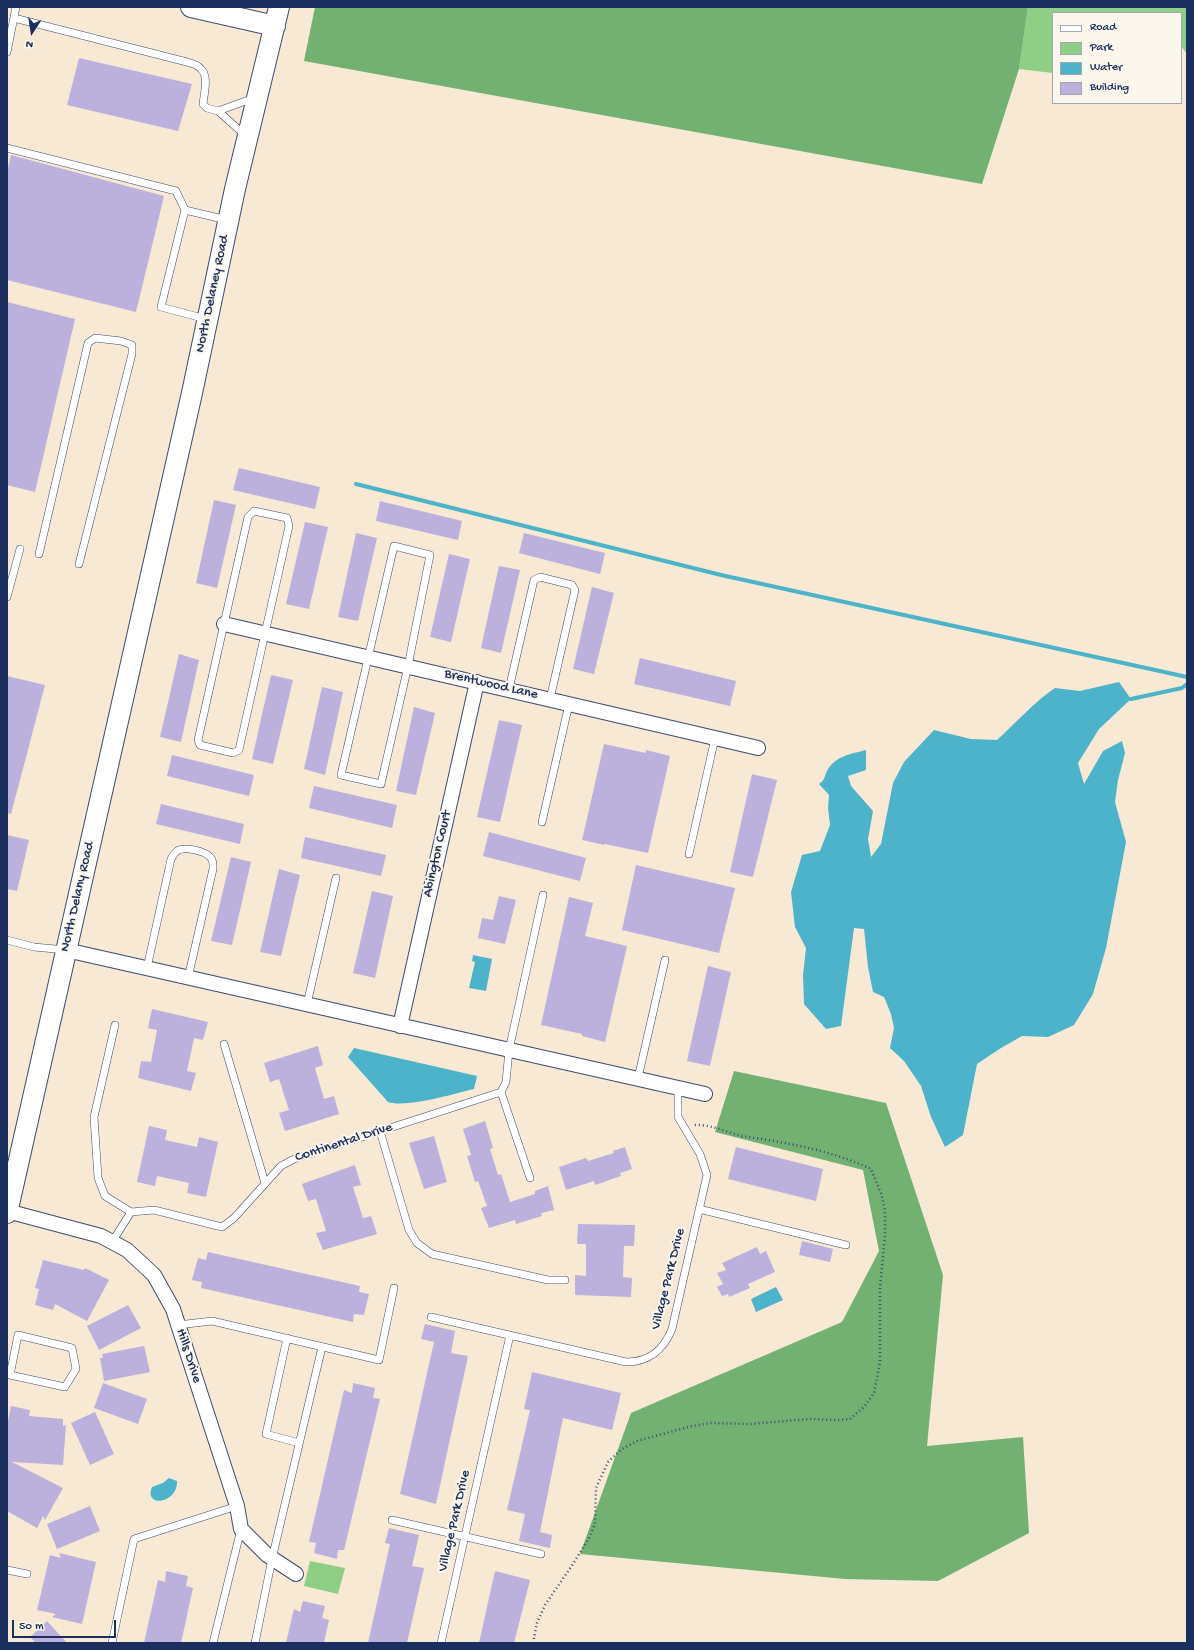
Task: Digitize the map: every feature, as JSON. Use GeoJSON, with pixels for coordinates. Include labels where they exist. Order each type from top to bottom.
{"type":"FeatureCollection","features":[{"type":"Feature","properties":{"kind":"street"},"geometry":{"type":"LineString","coordinates":[[191,7],[277,16]]}},
{"type":"Feature","properties":{"kind":"street","name":"North Delaney Road"},"geometry":{"type":"LineString","coordinates":[[150,582],[229,221],[277,16]]}},
{"type":"Feature","properties":{"kind":"street","name":"North Delany Road"},"geometry":{"type":"LineString","coordinates":[[7,1212],[150,582]]}},
{"type":"Feature","properties":{"kind":"street","name":"Brentwood Lane"},"geometry":{"type":"LineString","coordinates":[[224,624],[758,748]]}},
{"type":"Feature","properties":{"kind":"street","name":"Abington Court"},"geometry":{"type":"LineString","coordinates":[[400,1026],[477,682]]}},
{"type":"Feature","properties":{"kind":"street"},"geometry":{"type":"LineString","coordinates":[[66,950],[705,1094]]}},
{"type":"Feature","properties":{"kind":"street","name":"Hills Drive"},"geometry":{"type":"LineString","coordinates":[[7,1212],[101,1236],[127,1250],[154,1275],[173,1309],[237,1506],[242,1528]]}},
{"type":"Feature","properties":{"kind":"street"},"geometry":{"type":"LineString","coordinates":[[242,1528],[272,1559],[296,1574]]}},
{"type":"Feature","properties":{"kind":"lane"},"geometry":{"type":"LineString","coordinates":[[7,52],[16,7]]}},
{"type":"Feature","properties":{"kind":"lane"},"geometry":{"type":"LineString","coordinates":[[14,18],[201,68],[204,73],[203,104],[207,108],[218,111],[248,137]]}},
{"type":"Feature","properties":{"kind":"lane"},"geometry":{"type":"LineString","coordinates":[[218,111],[258,96]]}},
{"type":"Feature","properties":{"kind":"lane"},"geometry":{"type":"LineString","coordinates":[[7,148],[176,191],[185,210],[161,307],[208,320]]}},
{"type":"Feature","properties":{"kind":"lane"},"geometry":{"type":"LineString","coordinates":[[185,210],[229,221]]}},
{"type":"Feature","properties":{"kind":"lane"},"geometry":{"type":"LineString","coordinates":[[39,554],[88,343],[95,338],[121,342],[132,345],[132,354],[79,564]]}},
{"type":"Feature","properties":{"kind":"lane"},"geometry":{"type":"LineString","coordinates":[[254,511],[287,518],[289,526],[239,750],[233,753],[200,744],[198,740],[224,624],[248,517],[254,511]]}},
{"type":"Feature","properties":{"kind":"lane"},"geometry":{"type":"LineString","coordinates":[[394,546],[430,555],[408,666],[381,784],[341,775],[369,657],[394,546]]}},
{"type":"Feature","properties":{"kind":"lane"},"geometry":{"type":"LineString","coordinates":[[7,597],[20,549]]}},
{"type":"Feature","properties":{"kind":"lane"},"geometry":{"type":"LineString","coordinates":[[509,690],[534,580],[540,577],[572,585],[575,590],[550,699]]}},
{"type":"Feature","properties":{"kind":"lane"},"geometry":{"type":"LineString","coordinates":[[542,822],[569,704]]}},
{"type":"Feature","properties":{"kind":"lane"},"geometry":{"type":"LineString","coordinates":[[689,854],[715,738]]}},
{"type":"Feature","properties":{"kind":"lane"},"geometry":{"type":"LineString","coordinates":[[147,968],[171,859],[180,849],[202,852],[212,859],[213,869],[188,978]]}},
{"type":"Feature","properties":{"kind":"lane"},"geometry":{"type":"LineString","coordinates":[[307,1004],[336,878]]}},
{"type":"Feature","properties":{"kind":"lane"},"geometry":{"type":"LineString","coordinates":[[530,1178],[501,1092],[506,1082],[509,1050],[543,895]]}},
{"type":"Feature","properties":{"kind":"lane"},"geometry":{"type":"LineString","coordinates":[[7,940],[34,947],[66,950]]}},
{"type":"Feature","properties":{"kind":"lane"},"geometry":{"type":"LineString","coordinates":[[638,1078],[665,960]]}},
{"type":"Feature","properties":{"kind":"lane"},"geometry":{"type":"LineString","coordinates":[[112,1242],[130,1212],[105,1196],[98,1178],[94,1118],[115,1025]]}},
{"type":"Feature","properties":{"kind":"lane"},"geometry":{"type":"LineString","coordinates":[[224,1044],[266,1183]]}},
{"type":"Feature","properties":{"kind":"lane","name":"Village Park Drive"},"geometry":{"type":"LineString","coordinates":[[431,1317],[626,1362],[638,1362],[649,1357],[667,1342],[672,1329],[707,1175],[700,1154],[678,1117],[678,1088]]}},
{"type":"Feature","properties":{"kind":"lane","name":"Continental Drive"},"geometry":{"type":"LineString","coordinates":[[130,1212],[154,1210],[222,1227],[234,1218],[281,1166],[294,1158],[501,1092]]}},
{"type":"Feature","properties":{"kind":"lane"},"geometry":{"type":"LineString","coordinates":[[380,1131],[409,1230],[417,1243],[432,1254],[548,1280],[565,1280]]}},
{"type":"Feature","properties":{"kind":"lane"},"geometry":{"type":"LineString","coordinates":[[699,1210],[846,1245]]}},
{"type":"Feature","properties":{"kind":"lane"},"geometry":{"type":"LineString","coordinates":[[178,1325],[212,1321],[379,1360],[394,1288]]}},
{"type":"Feature","properties":{"kind":"lane"},"geometry":{"type":"LineString","coordinates":[[18,1335],[72,1348],[76,1368],[65,1387],[58,1386],[10,1376],[10,1355],[18,1335]]}},
{"type":"Feature","properties":{"kind":"lane","name":"Village Park Drive"},"geometry":{"type":"LineString","coordinates":[[441,1643],[510,1335]]}},
{"type":"Feature","properties":{"kind":"lane"},"geometry":{"type":"LineString","coordinates":[[287,1338],[266,1434],[300,1443]]}},
{"type":"Feature","properties":{"kind":"lane"},"geometry":{"type":"LineString","coordinates":[[255,1643],[272,1559],[322,1346]]}},
{"type":"Feature","properties":{"kind":"lane"},"geometry":{"type":"LineString","coordinates":[[112,1643],[134,1539],[237,1506]]}},
{"type":"Feature","properties":{"kind":"lane"},"geometry":{"type":"LineString","coordinates":[[392,1520],[541,1554]]}},
{"type":"Feature","properties":{"kind":"lane"},"geometry":{"type":"LineString","coordinates":[[213,1643],[242,1528]]}},
{"type":"Feature","properties":{"kind":"lane"},"geometry":{"type":"LineString","coordinates":[[7,1570],[27,1574]]}},
{"type":"Feature","properties":{"kind":"path"},"geometry":{"type":"LineString","coordinates":[[533,1643],[537,1623],[545,1605],[573,1564],[589,1538],[595,1524],[596,1488],[608,1462],[622,1449],[637,1441],[692,1426],[712,1423],[751,1424],[809,1419]]}},
{"type":"Feature","properties":{"kind":"green space"},"geometry":{"type":"Polygon","coordinates":[[[315,7],[1028,7],[1019,69],[982,184],[304,61],[315,7]]]}},
{"type":"Feature","properties":{"kind":"green space"},"geometry":{"type":"Polygon","coordinates":[[[1028,7],[1187,7],[1187,54],[1182,47],[1182,12],[1052,12],[1052,73],[1019,69],[1028,7]]]}},
{"type":"Feature","properties":{"kind":"green space"},"geometry":{"type":"Polygon","coordinates":[[[734,1071],[886,1103],[943,1275],[927,1446],[1023,1437],[1029,1533],[938,1581],[845,1579],[580,1554],[631,1413],[842,1322],[879,1251],[863,1170],[715,1132],[734,1071]]]}},
{"type":"Feature","properties":{"kind":"green space"},"geometry":{"type":"Polygon","coordinates":[[[310,1561],[345,1568],[338,1594],[304,1586],[310,1561]]]}},
{"type":"Feature","properties":{"kind":"water"},"geometry":{"type":"Polygon","coordinates":[[[1119,682],[1131,699],[1099,729],[1078,763],[1084,784],[1103,751],[1122,741],[1125,753],[1118,780],[1115,802],[1126,842],[1106,948],[1093,994],[1074,1025],[1048,1037],[1022,1036],[977,1064],[963,1135],[945,1147],[931,1117],[921,1086],[904,1061],[890,1048],[894,1028],[891,1014],[884,997],[873,992],[868,967],[864,929],[854,928],[841,1026],[826,1029],[804,1004],[803,975],[806,948],[795,927],[791,892],[802,855],[820,851],[830,825],[828,808],[829,795],[819,784],[834,762],[849,754],[866,750],[866,770],[848,776],[851,786],[873,811],[868,839],[871,857],[881,844],[893,783],[904,762],[934,730],[971,739],[997,740],[1032,707],[1055,688],[1080,691],[1119,682]]]}},
{"type":"Feature","properties":{"kind":"water"},"geometry":{"type":"Polygon","coordinates":[[[473,955],[492,959],[486,991],[469,988],[475,962],[472,961],[473,955]]]}},
{"type":"Feature","properties":{"kind":"water"},"geometry":{"type":"Polygon","coordinates":[[[354,1048],[477,1076],[474,1089],[418,1102],[388,1102],[348,1057],[354,1048]]]}},
{"type":"Feature","properties":{"kind":"water"},"geometry":{"type":"Polygon","coordinates":[[[776,1287],[783,1300],[756,1312],[751,1299],[776,1287]]]}},
{"type":"Feature","properties":{"kind":"water"},"geometry":{"type":"Polygon","coordinates":[[[169,1478],[177,1481],[176,1489],[172,1495],[167,1499],[162,1500],[152,1498],[152,1487],[163,1483],[169,1478]]]}},
{"type":"Feature","properties":{"kind":"building"},"geometry":{"type":"Polygon","coordinates":[[[79,58],[192,84],[178,131],[67,105],[79,58]]]}},
{"type":"Feature","properties":{"kind":"building"},"geometry":{"type":"Polygon","coordinates":[[[11,155],[164,196],[136,312],[7,280],[7,173],[11,155]]]}},
{"type":"Feature","properties":{"kind":"building"},"geometry":{"type":"Polygon","coordinates":[[[7,302],[75,319],[35,492],[7,485],[7,302]]]}},
{"type":"Feature","properties":{"kind":"building"},"geometry":{"type":"Polygon","coordinates":[[[239,468],[320,487],[315,509],[233,490],[239,468]]]}},
{"type":"Feature","properties":{"kind":"building"},"geometry":{"type":"Polygon","coordinates":[[[214,500],[236,505],[217,588],[196,583],[214,500]]]}},
{"type":"Feature","properties":{"kind":"building"},"geometry":{"type":"Polygon","coordinates":[[[380,501],[462,521],[458,540],[376,521],[380,501]]]}},
{"type":"Feature","properties":{"kind":"building"},"geometry":{"type":"Polygon","coordinates":[[[305,522],[328,527],[309,609],[286,604],[305,522]]]}},
{"type":"Feature","properties":{"kind":"building"},"geometry":{"type":"Polygon","coordinates":[[[356,533],[377,538],[358,621],[338,617],[356,533]]]}},
{"type":"Feature","properties":{"kind":"building"},"geometry":{"type":"Polygon","coordinates":[[[524,533],[605,553],[600,574],[519,553],[524,533]]]}},
{"type":"Feature","properties":{"kind":"building"},"geometry":{"type":"Polygon","coordinates":[[[449,554],[470,559],[451,642],[430,637],[449,554]]]}},
{"type":"Feature","properties":{"kind":"building"},"geometry":{"type":"Polygon","coordinates":[[[499,566],[520,570],[501,653],[481,648],[499,566]]]}},
{"type":"Feature","properties":{"kind":"building"},"geometry":{"type":"Polygon","coordinates":[[[592,587],[614,593],[594,674],[573,669],[592,587]]]}},
{"type":"Feature","properties":{"kind":"building"},"geometry":{"type":"Polygon","coordinates":[[[179,654],[199,660],[181,742],[160,737],[179,654]]]}},
{"type":"Feature","properties":{"kind":"building"},"geometry":{"type":"Polygon","coordinates":[[[640,658],[736,681],[730,706],[634,684],[640,658]]]}},
{"type":"Feature","properties":{"kind":"building"},"geometry":{"type":"Polygon","coordinates":[[[271,675],[293,680],[273,764],[252,759],[271,675]]]}},
{"type":"Feature","properties":{"kind":"building"},"geometry":{"type":"Polygon","coordinates":[[[7,676],[45,685],[11,814],[7,813],[7,676]]]}},
{"type":"Feature","properties":{"kind":"building"},"geometry":{"type":"Polygon","coordinates":[[[322,687],[343,692],[325,775],[304,769],[322,687]]]}},
{"type":"Feature","properties":{"kind":"building"},"geometry":{"type":"Polygon","coordinates":[[[414,707],[435,713],[416,795],[396,791],[414,707]]]}},
{"type":"Feature","properties":{"kind":"building"},"geometry":{"type":"Polygon","coordinates":[[[499,720],[522,725],[500,822],[477,817],[499,720]]]}},
{"type":"Feature","properties":{"kind":"building"},"geometry":{"type":"Polygon","coordinates":[[[604,744],[646,753],[646,750],[670,756],[648,853],[582,840],[604,744]]]}},
{"type":"Feature","properties":{"kind":"building"},"geometry":{"type":"Polygon","coordinates":[[[172,755],[254,775],[249,796],[167,776],[172,755]]]}},
{"type":"Feature","properties":{"kind":"building"},"geometry":{"type":"Polygon","coordinates":[[[752,774],[777,780],[753,877],[730,872],[752,774]]]}},
{"type":"Feature","properties":{"kind":"building"},"geometry":{"type":"Polygon","coordinates":[[[314,786],[397,805],[392,828],[309,808],[314,786]]]}},
{"type":"Feature","properties":{"kind":"building"},"geometry":{"type":"Polygon","coordinates":[[[161,804],[244,824],[240,844],[156,824],[161,804]]]}},
{"type":"Feature","properties":{"kind":"building"},"geometry":{"type":"Polygon","coordinates":[[[489,832],[586,858],[580,881],[483,856],[489,832]]]}},
{"type":"Feature","properties":{"kind":"building"},"geometry":{"type":"Polygon","coordinates":[[[7,835],[29,840],[17,891],[7,889],[7,835]]]}},
{"type":"Feature","properties":{"kind":"building"},"geometry":{"type":"Polygon","coordinates":[[[305,837],[386,855],[381,876],[301,858],[305,837]]]}},
{"type":"Feature","properties":{"kind":"building"},"geometry":{"type":"Polygon","coordinates":[[[231,857],[251,862],[232,945],[211,941],[231,857]]]}},
{"type":"Feature","properties":{"kind":"building"},"geometry":{"type":"Polygon","coordinates":[[[636,865],[735,888],[719,953],[622,930],[636,865]]]}},
{"type":"Feature","properties":{"kind":"building"},"geometry":{"type":"Polygon","coordinates":[[[279,869],[300,875],[281,956],[260,952],[279,869]]]}},
{"type":"Feature","properties":{"kind":"building"},"geometry":{"type":"Polygon","coordinates":[[[372,891],[393,896],[375,978],[353,973],[372,891]]]}},
{"type":"Feature","properties":{"kind":"building"},"geometry":{"type":"Polygon","coordinates":[[[499,896],[516,900],[505,944],[478,938],[482,918],[493,920],[499,896]]]}},
{"type":"Feature","properties":{"kind":"building"},"geometry":{"type":"Polygon","coordinates":[[[569,897],[593,903],[585,936],[627,946],[605,1042],[582,1036],[582,1034],[541,1025],[569,897]]]}},
{"type":"Feature","properties":{"kind":"building"},"geometry":{"type":"Polygon","coordinates":[[[708,966],[731,972],[710,1066],[687,1061],[708,966]]]}},
{"type":"Feature","properties":{"kind":"building"},"geometry":{"type":"Polygon","coordinates":[[[152,1009],[208,1022],[203,1040],[194,1038],[187,1071],[196,1073],[191,1091],[138,1078],[141,1061],[151,1062],[157,1030],[148,1028],[152,1009]]]}},
{"type":"Feature","properties":{"kind":"building"},"geometry":{"type":"Polygon","coordinates":[[[318,1046],[323,1065],[315,1068],[324,1099],[334,1096],[339,1114],[285,1131],[279,1113],[289,1110],[279,1079],[270,1082],[264,1063],[318,1046]]]}},
{"type":"Feature","properties":{"kind":"building"},"geometry":{"type":"Polygon","coordinates":[[[485,1121],[493,1148],[490,1149],[498,1175],[501,1174],[510,1202],[535,1194],[535,1191],[548,1186],[554,1210],[541,1213],[542,1216],[516,1224],[515,1220],[489,1228],[481,1208],[487,1206],[478,1181],[475,1182],[467,1156],[471,1155],[463,1129],[485,1121]]]}},
{"type":"Feature","properties":{"kind":"building"},"geometry":{"type":"Polygon","coordinates":[[[149,1126],[167,1130],[165,1140],[197,1147],[199,1137],[218,1142],[206,1197],[187,1193],[189,1183],[157,1176],[155,1186],[137,1182],[149,1126]]]}},
{"type":"Feature","properties":{"kind":"building"},"geometry":{"type":"Polygon","coordinates":[[[434,1136],[447,1182],[424,1189],[409,1143],[434,1136]]]}},
{"type":"Feature","properties":{"kind":"building"},"geometry":{"type":"Polygon","coordinates":[[[625,1147],[632,1169],[620,1173],[621,1176],[595,1185],[594,1181],[566,1190],[559,1167],[586,1158],[588,1161],[614,1153],[613,1151],[625,1147]]]}},
{"type":"Feature","properties":{"kind":"building"},"geometry":{"type":"Polygon","coordinates":[[[736,1147],[823,1169],[816,1201],[728,1179],[736,1147]]]}},
{"type":"Feature","properties":{"kind":"building"},"geometry":{"type":"Polygon","coordinates":[[[355,1165],[361,1185],[353,1187],[363,1218],[371,1216],[377,1234],[323,1250],[316,1233],[326,1231],[316,1199],[308,1201],[302,1184],[355,1165]]]}},
{"type":"Feature","properties":{"kind":"building"},"geometry":{"type":"Polygon","coordinates":[[[578,1224],[635,1225],[634,1246],[624,1246],[623,1277],[632,1278],[631,1297],[575,1295],[575,1275],[586,1276],[586,1244],[577,1244],[578,1224]]]}},
{"type":"Feature","properties":{"kind":"building"},"geometry":{"type":"Polygon","coordinates":[[[802,1241],[833,1249],[830,1262],[799,1255],[802,1241]]]}},
{"type":"Feature","properties":{"kind":"building"},"geometry":{"type":"Polygon","coordinates":[[[757,1247],[760,1254],[766,1251],[775,1272],[748,1284],[750,1288],[729,1297],[728,1294],[722,1296],[717,1287],[723,1284],[717,1273],[726,1270],[722,1263],[757,1247]]]}},
{"type":"Feature","properties":{"kind":"building"},"geometry":{"type":"Polygon","coordinates":[[[208,1252],[360,1286],[359,1292],[369,1294],[364,1315],[354,1314],[353,1322],[201,1288],[202,1282],[192,1280],[198,1258],[206,1260],[208,1252]]]}},
{"type":"Feature","properties":{"kind":"building"},"geometry":{"type":"Polygon","coordinates":[[[43,1260],[84,1270],[85,1268],[109,1280],[87,1321],[55,1304],[53,1310],[35,1305],[39,1289],[35,1288],[43,1260]]]}},
{"type":"Feature","properties":{"kind":"building"},"geometry":{"type":"Polygon","coordinates":[[[128,1305],[141,1328],[99,1350],[87,1326],[128,1305]]]}},
{"type":"Feature","properties":{"kind":"building"},"geometry":{"type":"Polygon","coordinates":[[[425,1324],[455,1331],[451,1353],[468,1356],[436,1504],[400,1494],[434,1342],[421,1339],[425,1324]]]}},
{"type":"Feature","properties":{"kind":"building"},"geometry":{"type":"Polygon","coordinates":[[[144,1346],[150,1372],[104,1381],[100,1358],[103,1358],[102,1354],[144,1346]]]}},
{"type":"Feature","properties":{"kind":"building"},"geometry":{"type":"Polygon","coordinates":[[[532,1372],[621,1393],[612,1430],[563,1418],[540,1532],[552,1535],[550,1548],[519,1541],[525,1514],[507,1510],[530,1410],[524,1409],[532,1372]]]}},
{"type":"Feature","properties":{"kind":"building"},"geometry":{"type":"Polygon","coordinates":[[[103,1383],[147,1399],[138,1424],[94,1408],[103,1383]]]}},
{"type":"Feature","properties":{"kind":"building"},"geometry":{"type":"Polygon","coordinates":[[[353,1383],[375,1388],[373,1398],[380,1399],[344,1550],[338,1550],[337,1559],[314,1553],[316,1543],[309,1542],[344,1390],[352,1393],[353,1383]]]}},
{"type":"Feature","properties":{"kind":"building"},"geometry":{"type":"Polygon","coordinates":[[[11,1406],[30,1410],[29,1416],[63,1419],[63,1426],[66,1425],[63,1465],[12,1462],[63,1488],[45,1520],[43,1516],[37,1528],[7,1511],[7,1426],[11,1406]]]}},
{"type":"Feature","properties":{"kind":"building"},"geometry":{"type":"Polygon","coordinates":[[[95,1412],[114,1454],[90,1465],[71,1423],[95,1412]]]}},
{"type":"Feature","properties":{"kind":"building"},"geometry":{"type":"Polygon","coordinates":[[[90,1506],[100,1531],[57,1549],[47,1524],[90,1506]]]}},
{"type":"Feature","properties":{"kind":"building"},"geometry":{"type":"Polygon","coordinates":[[[389,1528],[419,1535],[412,1566],[424,1568],[407,1643],[368,1643],[390,1544],[385,1543],[389,1528]]]}},
{"type":"Feature","properties":{"kind":"building"},"geometry":{"type":"Polygon","coordinates":[[[59,1553],[96,1562],[82,1624],[52,1617],[56,1614],[37,1610],[50,1555],[61,1558],[59,1553]]]}},
{"type":"Feature","properties":{"kind":"building"},"geometry":{"type":"Polygon","coordinates":[[[166,1571],[188,1576],[186,1586],[193,1588],[181,1643],[144,1643],[158,1580],[165,1582],[166,1571]]]}},
{"type":"Feature","properties":{"kind":"building"},"geometry":{"type":"Polygon","coordinates":[[[495,1571],[530,1580],[514,1643],[479,1643],[495,1571]]]}},
{"type":"Feature","properties":{"kind":"building"},"geometry":{"type":"Polygon","coordinates":[[[303,1601],[325,1606],[322,1618],[329,1620],[324,1643],[286,1643],[294,1609],[300,1612],[303,1601]]]}},
{"type":"Feature","properties":{"kind":"building"},"geometry":{"type":"Polygon","coordinates":[[[47,1621],[67,1643],[36,1643],[30,1637],[47,1621]]]}},
{"type":"Feature","properties":{"kind":"waterway"},"geometry":{"type":"LineString","coordinates":[[356,484],[721,575],[1187,677]]}},
{"type":"Feature","properties":{"kind":"waterway"},"geometry":{"type":"LineString","coordinates":[[1131,699],[1182,688],[1187,684]]}}]}
